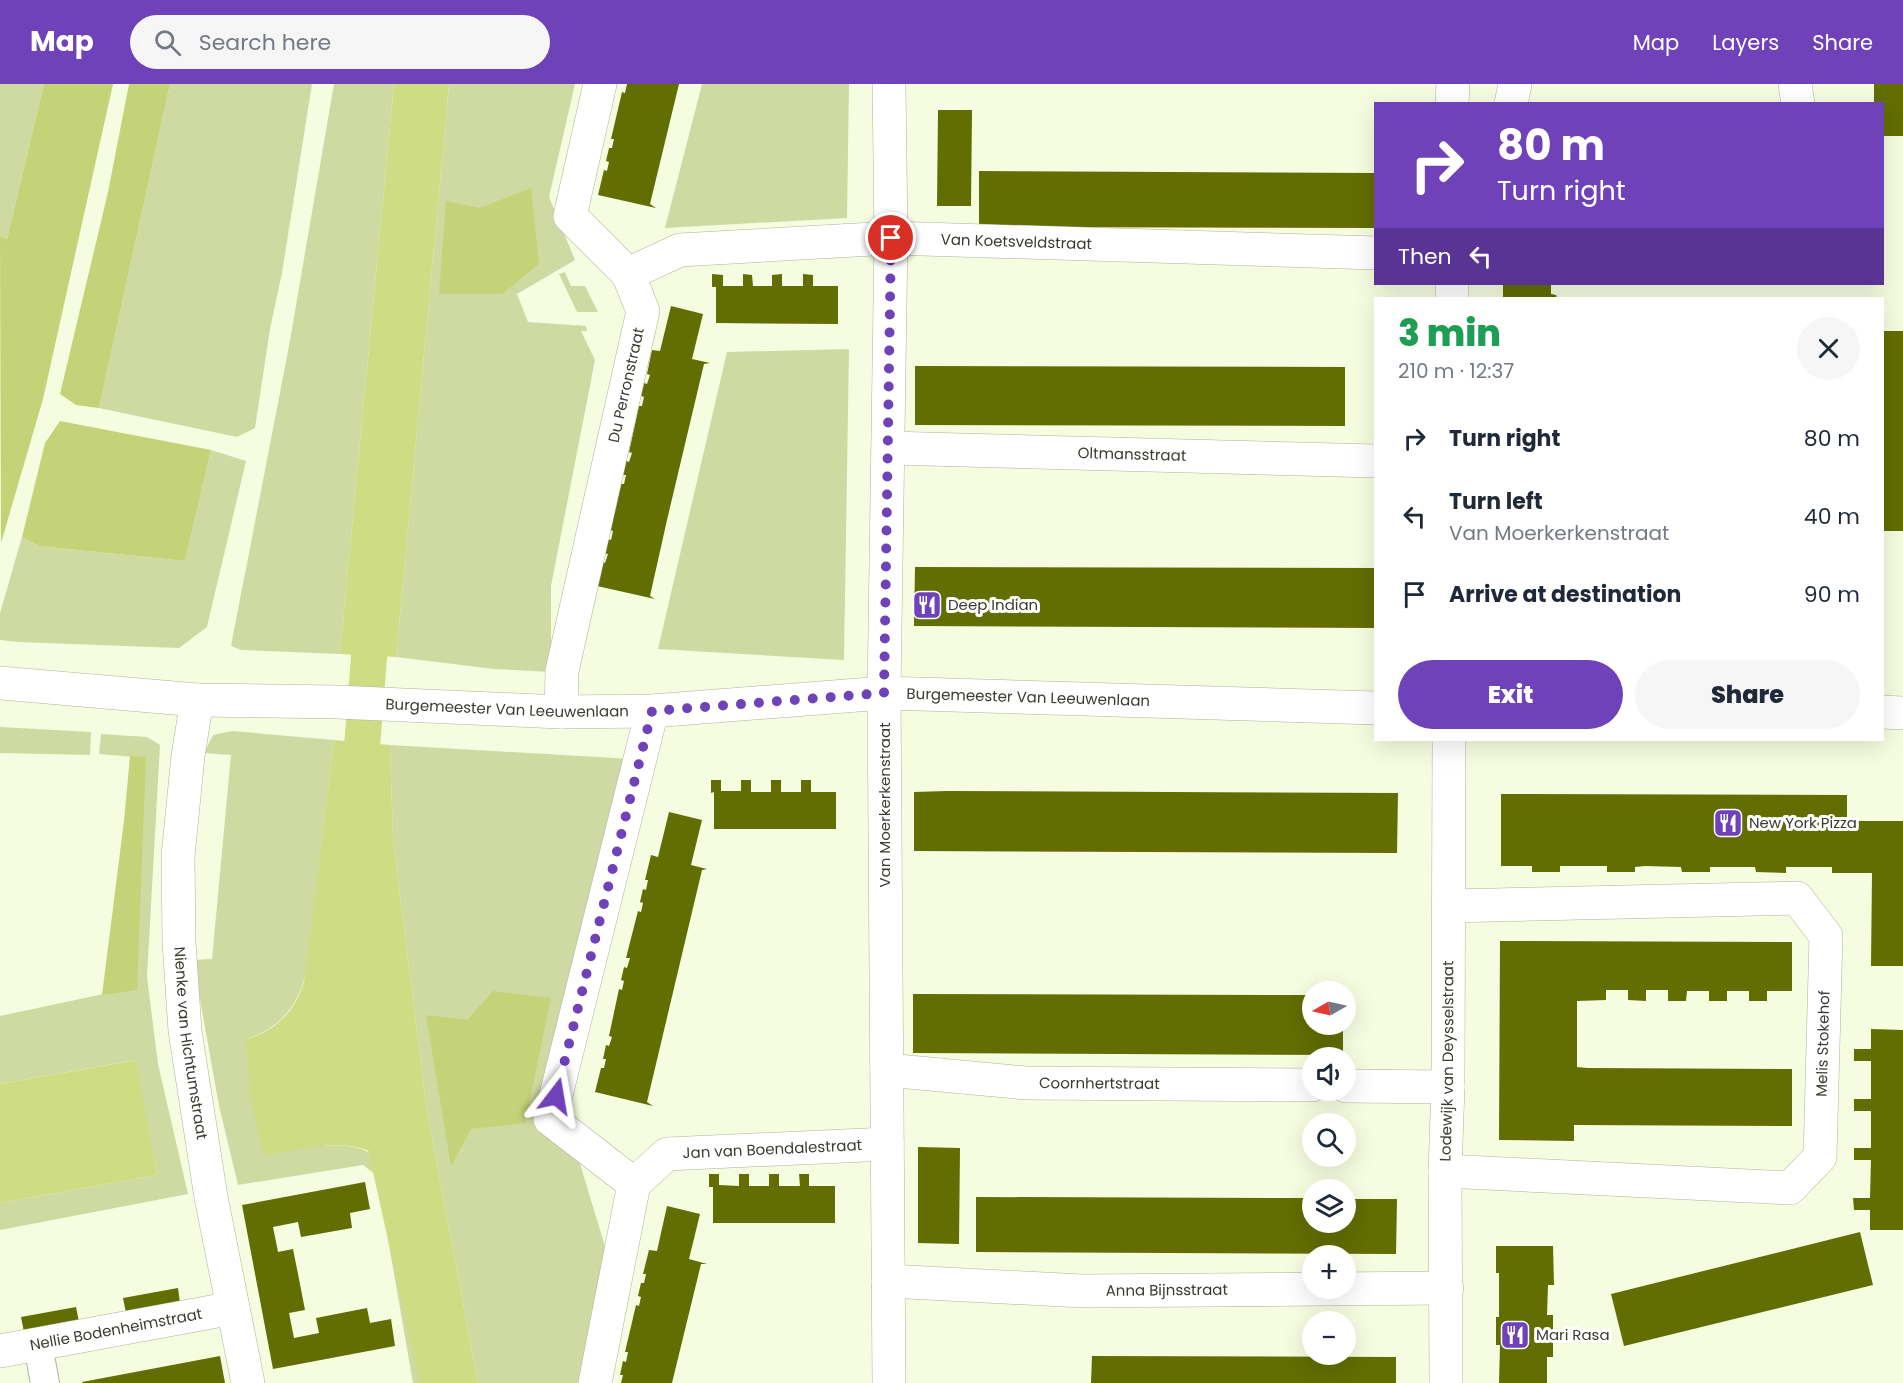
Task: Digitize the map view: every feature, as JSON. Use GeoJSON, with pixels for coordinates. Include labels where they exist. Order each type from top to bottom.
{"type":"FeatureCollection","features":[{"type":"Feature","properties":{"kind":"street","name":"Du Perronstraat"},"geometry":{"type":"LineString","coordinates":[[561,712],[562,671],[643,311],[628,274],[570,216],[600,84]]}},
{"type":"Feature","properties":{"kind":"street","name":"Van Moerkerkenstraat"},"geometry":{"type":"LineString","coordinates":[[889,84],[891,238],[884,693],[889,1383]]}},
{"type":"Feature","properties":{"kind":"street"},"geometry":{"type":"LineString","coordinates":[[1452,102],[1453,84]]}},
{"type":"Feature","properties":{"kind":"street"},"geometry":{"type":"LineString","coordinates":[[1511,102],[1515,84]]}},
{"type":"Feature","properties":{"kind":"street"},"geometry":{"type":"LineString","coordinates":[[1796,84],[1798,102]]}},
{"type":"Feature","properties":{"kind":"street","name":"Van Koetsveldstraat"},"geometry":{"type":"LineString","coordinates":[[628,274],[680,250],[891,238],[1374,253]]}},
{"type":"Feature","properties":{"kind":"street","name":"Oltmansstraat"},"geometry":{"type":"LineString","coordinates":[[889,448],[1374,460]]}},
{"type":"Feature","properties":{"kind":"street","name":"Burgemeester Van Leeuwenlaan"},"geometry":{"type":"LineString","coordinates":[[0,683],[197,699],[337,702],[561,712],[652,711],[884,693],[1374,708]]}},
{"type":"Feature","properties":{"kind":"street","name":"Nienke van Hichtumstraat"},"geometry":{"type":"LineString","coordinates":[[197,699],[188,756],[178,856],[179,942],[185,1031],[211,1197],[248,1383]]}},
{"type":"Feature","properties":{"kind":"street"},"geometry":{"type":"LineString","coordinates":[[595,1383],[634,1184],[550,1119],[652,711]]}},
{"type":"Feature","properties":{"kind":"street"},"geometry":{"type":"LineString","coordinates":[[1884,712],[1903,712]]}},
{"type":"Feature","properties":{"kind":"street","name":"Lodewijk van Deysselstraat"},"geometry":{"type":"LineString","coordinates":[[1446,1383],[1445,1171],[1448,1087],[1449,741]]}},
{"type":"Feature","properties":{"kind":"street","name":"Melis Stokehof"},"geometry":{"type":"LineString","coordinates":[[1445,1171],[1790,1188],[1820,1157],[1826,936],[1797,898],[1449,906]]}},
{"type":"Feature","properties":{"kind":"street","name":"Coornhertstraat"},"geometry":{"type":"LineString","coordinates":[[887,1070],[1026,1083],[1302,1085]]}},
{"type":"Feature","properties":{"kind":"street"},"geometry":{"type":"LineString","coordinates":[[1356,1086],[1448,1087]]}},
{"type":"Feature","properties":{"kind":"street","name":"Jan van Boendalestraat"},"geometry":{"type":"LineString","coordinates":[[634,1184],[667,1154],[887,1144]]}},
{"type":"Feature","properties":{"kind":"street","name":"Anna Bijnsstraat"},"geometry":{"type":"LineString","coordinates":[[888,1281],[1082,1291],[1447,1288]]}},
{"type":"Feature","properties":{"kind":"street","name":"Nellie Bodenheimstraat"},"geometry":{"type":"LineString","coordinates":[[0,1352],[232,1308]]}},
{"type":"Feature","properties":{"kind":"street"},"geometry":{"type":"LineString","coordinates":[[38,1345],[45,1383]]}},
{"type":"Feature","properties":{"kind":"shaded area"},"geometry":{"type":"Polygon","coordinates":[[[0,84],[44,84],[7,239],[0,236],[0,84]]]}},
{"type":"Feature","properties":{"kind":"shaded area"},"geometry":{"type":"Polygon","coordinates":[[[44,84],[113,84],[43,399],[1,543],[0,236],[7,239],[44,84]]]}},
{"type":"Feature","properties":{"kind":"shaded area"},"geometry":{"type":"Polygon","coordinates":[[[129,84],[170,84],[99,408],[76,405],[60,394],[108,192],[129,84]]]}},
{"type":"Feature","properties":{"kind":"shaded area"},"geometry":{"type":"Polygon","coordinates":[[[170,84],[312,84],[255,428],[237,437],[99,408],[170,84]]]}},
{"type":"Feature","properties":{"kind":"shaded area"},"geometry":{"type":"Polygon","coordinates":[[[334,84],[394,84],[340,654],[241,650],[231,646],[289,346],[334,84]]]}},
{"type":"Feature","properties":{"kind":"shaded area"},"geometry":{"type":"Polygon","coordinates":[[[394,84],[449,84],[396,657],[340,654],[394,84]]]}},
{"type":"Feature","properties":{"kind":"shaded area"},"geometry":{"type":"Polygon","coordinates":[[[449,84],[575,84],[549,197],[575,260],[517,294],[528,322],[586,326],[587,331],[581,331],[595,360],[551,586],[551,672],[494,669],[396,657],[449,84]]]}},
{"type":"Feature","properties":{"kind":"shaded area"},"geometry":{"type":"Polygon","coordinates":[[[702,84],[849,84],[847,218],[665,228],[702,84]]]}},
{"type":"Feature","properties":{"kind":"shaded area"},"geometry":{"type":"Polygon","coordinates":[[[531,188],[539,264],[502,294],[439,294],[446,201],[480,208],[531,188]]]}},
{"type":"Feature","properties":{"kind":"shaded area"},"geometry":{"type":"Polygon","coordinates":[[[565,272],[571,286],[585,286],[598,312],[577,312],[559,274],[565,272]]]}},
{"type":"Feature","properties":{"kind":"shaded area"},"geometry":{"type":"Polygon","coordinates":[[[849,349],[844,660],[658,649],[727,352],[849,349]]]}},
{"type":"Feature","properties":{"kind":"shaded area"},"geometry":{"type":"Polygon","coordinates":[[[60,421],[211,450],[185,561],[39,546],[22,537],[45,443],[60,421]]]}},
{"type":"Feature","properties":{"kind":"shaded area"},"geometry":{"type":"Polygon","coordinates":[[[211,450],[246,461],[207,627],[179,648],[0,640],[0,613],[22,537],[39,546],[185,561],[211,450]]]}},
{"type":"Feature","properties":{"kind":"shaded area"},"geometry":{"type":"Polygon","coordinates":[[[0,727],[91,732],[90,755],[0,753],[0,727]]]}},
{"type":"Feature","properties":{"kind":"shaded area"},"geometry":{"type":"Polygon","coordinates":[[[232,731],[334,740],[303,983],[293,1005],[278,1022],[258,1035],[246,1039],[324,1146],[350,1146],[372,1154],[389,1168],[404,1190],[441,1383],[413,1383],[377,1176],[363,1165],[238,1185],[219,1106],[193,960],[212,959],[231,755],[204,753],[213,735],[232,731]]]}},
{"type":"Feature","properties":{"kind":"shaded area"},"geometry":{"type":"Polygon","coordinates":[[[101,734],[147,737],[160,745],[147,977],[158,1064],[188,1194],[0,1230],[0,1203],[157,1175],[135,1060],[0,1084],[0,1016],[127,989],[146,758],[99,754],[101,734]]]}},
{"type":"Feature","properties":{"kind":"shaded area"},"geometry":{"type":"Polygon","coordinates":[[[334,740],[390,745],[393,839],[427,1112],[478,1383],[441,1383],[408,1204],[398,1179],[385,1162],[369,1151],[351,1146],[309,1148],[264,1156],[251,1102],[246,1039],[266,1031],[283,1018],[296,1002],[304,982],[334,740]]]}},
{"type":"Feature","properties":{"kind":"shaded area"},"geometry":{"type":"Polygon","coordinates":[[[390,745],[649,760],[566,1103],[568,1124],[607,1253],[583,1383],[478,1383],[427,1112],[393,839],[390,745]]]}},
{"type":"Feature","properties":{"kind":"shaded area"},"geometry":{"type":"Polygon","coordinates":[[[130,756],[146,757],[137,990],[102,995],[124,821],[130,756]]]}},
{"type":"Feature","properties":{"kind":"shaded area"},"geometry":{"type":"Polygon","coordinates":[[[493,991],[551,998],[525,1123],[471,1129],[451,1166],[426,1015],[467,1020],[493,991]]]}},
{"type":"Feature","properties":{"kind":"shaded area"},"geometry":{"type":"Polygon","coordinates":[[[136,1060],[157,1175],[0,1203],[0,1084],[136,1060]]]}},
{"type":"Feature","properties":{"kind":"building"},"geometry":{"type":"Polygon","coordinates":[[[627,84],[679,84],[650,204],[656,208],[598,195],[604,170],[607,171],[609,162],[606,161],[609,148],[612,148],[614,139],[611,139],[622,92],[625,93],[627,84]]]}},
{"type":"Feature","properties":{"kind":"building"},"geometry":{"type":"Polygon","coordinates":[[[1874,84],[1903,84],[1903,136],[1884,136],[1884,102],[1874,102],[1874,84]]]}},
{"type":"Feature","properties":{"kind":"building"},"geometry":{"type":"Polygon","coordinates":[[[938,110],[972,110],[971,206],[937,206],[938,110]]]}},
{"type":"Feature","properties":{"kind":"building"},"geometry":{"type":"Polygon","coordinates":[[[979,171],[1374,173],[1374,228],[979,227],[979,171]]]}},
{"type":"Feature","properties":{"kind":"building"},"geometry":{"type":"Polygon","coordinates":[[[712,274],[723,275],[723,286],[743,286],[743,274],[752,275],[753,286],[772,286],[772,275],[782,274],[782,286],[803,286],[803,274],[813,275],[813,286],[838,286],[838,324],[716,323],[716,287],[712,287],[712,274]]]}},
{"type":"Feature","properties":{"kind":"building"},"geometry":{"type":"Polygon","coordinates":[[[1503,285],[1551,285],[1551,294],[1557,297],[1503,297],[1503,285]]]}},
{"type":"Feature","properties":{"kind":"building"},"geometry":{"type":"Polygon","coordinates":[[[671,306],[703,314],[692,359],[710,363],[704,364],[667,520],[650,596],[655,599],[597,586],[602,562],[605,563],[608,554],[604,553],[608,539],[611,540],[613,531],[610,530],[621,484],[624,484],[626,461],[629,462],[632,453],[629,452],[639,406],[642,406],[644,397],[641,396],[644,383],[647,384],[650,375],[647,374],[652,350],[660,351],[671,306]]]}},
{"type":"Feature","properties":{"kind":"building"},"geometry":{"type":"Polygon","coordinates":[[[1884,331],[1903,331],[1903,531],[1884,531],[1884,331]]]}},
{"type":"Feature","properties":{"kind":"building"},"geometry":{"type":"Polygon","coordinates":[[[915,366],[1345,367],[1345,426],[915,425],[915,366]]]}},
{"type":"Feature","properties":{"kind":"building"},"geometry":{"type":"Polygon","coordinates":[[[915,567],[1374,568],[1374,628],[914,626],[915,567]]]}},
{"type":"Feature","properties":{"kind":"building"},"geometry":{"type":"Polygon","coordinates":[[[711,780],[721,780],[721,791],[741,791],[741,780],[751,780],[751,792],[771,792],[771,780],[781,780],[781,792],[801,792],[801,780],[811,780],[811,792],[836,792],[836,829],[714,829],[714,792],[711,793],[711,780]]]}},
{"type":"Feature","properties":{"kind":"building"},"geometry":{"type":"Polygon","coordinates":[[[914,792],[1398,793],[1397,853],[914,851],[914,792]]]}},
{"type":"Feature","properties":{"kind":"building"},"geometry":{"type":"Polygon","coordinates":[[[1501,794],[1847,795],[1847,821],[1903,821],[1903,966],[1871,966],[1872,873],[1832,873],[1832,867],[1786,867],[1786,873],[1756,872],[1755,867],[1710,867],[1710,872],[1682,872],[1681,867],[1645,866],[1635,867],[1635,872],[1607,872],[1607,866],[1560,866],[1560,872],[1532,872],[1532,866],[1501,866],[1501,794]]]}},
{"type":"Feature","properties":{"kind":"building"},"geometry":{"type":"Polygon","coordinates":[[[669,812],[702,820],[691,865],[707,869],[702,870],[647,1102],[653,1106],[595,1092],[601,1068],[604,1068],[606,1045],[609,1046],[612,1037],[609,1036],[619,989],[622,990],[624,981],[621,980],[624,967],[627,968],[630,958],[626,958],[638,911],[641,912],[643,903],[640,902],[643,889],[646,890],[648,880],[645,880],[651,855],[658,857],[669,812]]]}},
{"type":"Feature","properties":{"kind":"building"},"geometry":{"type":"Polygon","coordinates":[[[1500,941],[1792,942],[1792,991],[1767,991],[1767,1001],[1749,1001],[1749,991],[1727,991],[1727,1001],[1709,1001],[1709,991],[1687,991],[1686,1001],[1668,1001],[1668,990],[1646,990],[1646,1001],[1628,1000],[1628,990],[1606,990],[1606,1000],[1577,1001],[1577,1067],[1792,1069],[1792,1126],[1574,1125],[1574,1141],[1499,1140],[1500,941]]]}},
{"type":"Feature","properties":{"kind":"building"},"geometry":{"type":"Polygon","coordinates":[[[913,994],[1302,995],[1302,1035],[1343,1035],[1343,1047],[1302,1047],[1302,1055],[913,1053],[913,994]]]}},
{"type":"Feature","properties":{"kind":"building"},"geometry":{"type":"Polygon","coordinates":[[[1871,1029],[1903,1030],[1903,1230],[1870,1230],[1870,1210],[1854,1210],[1853,1198],[1870,1198],[1871,1160],[1854,1160],[1854,1148],[1871,1148],[1871,1111],[1854,1111],[1854,1099],[1871,1099],[1871,1061],[1854,1061],[1854,1049],[1871,1049],[1871,1029]]]}},
{"type":"Feature","properties":{"kind":"building"},"geometry":{"type":"Polygon","coordinates":[[[918,1147],[960,1148],[959,1244],[918,1243],[918,1147]]]}},
{"type":"Feature","properties":{"kind":"building"},"geometry":{"type":"Polygon","coordinates":[[[709,1174],[719,1174],[719,1185],[739,1186],[739,1174],[749,1174],[749,1186],[769,1186],[769,1174],[779,1174],[779,1186],[800,1186],[799,1174],[809,1174],[809,1186],[835,1186],[835,1223],[713,1223],[713,1187],[709,1187],[709,1174]]]}},
{"type":"Feature","properties":{"kind":"building"},"geometry":{"type":"Polygon","coordinates":[[[365,1182],[370,1209],[350,1213],[352,1228],[301,1237],[298,1222],[273,1227],[278,1252],[293,1249],[305,1310],[289,1313],[294,1338],[319,1333],[316,1318],[367,1308],[370,1323],[391,1319],[395,1346],[273,1369],[242,1205],[365,1182]]]}},
{"type":"Feature","properties":{"kind":"building"},"geometry":{"type":"Polygon","coordinates":[[[976,1197],[1302,1198],[1302,1233],[1356,1233],[1356,1199],[1397,1199],[1396,1254],[1356,1254],[1356,1245],[1302,1245],[1302,1254],[976,1252],[976,1197]]]}},
{"type":"Feature","properties":{"kind":"building"},"geometry":{"type":"Polygon","coordinates":[[[667,1206],[700,1214],[689,1259],[707,1264],[701,1264],[672,1383],[621,1383],[623,1375],[620,1375],[623,1361],[626,1362],[628,1352],[625,1352],[636,1305],[639,1306],[641,1297],[638,1296],[641,1283],[644,1283],[646,1274],[643,1274],[649,1250],[657,1251],[667,1206]]]}},
{"type":"Feature","properties":{"kind":"building"},"geometry":{"type":"Polygon","coordinates":[[[1860,1232],[1873,1285],[1624,1346],[1611,1294],[1860,1232]]]}},
{"type":"Feature","properties":{"kind":"building"},"geometry":{"type":"Polygon","coordinates":[[[1496,1246],[1553,1246],[1554,1285],[1548,1285],[1547,1315],[1553,1315],[1553,1357],[1547,1357],[1547,1383],[1499,1383],[1500,1345],[1496,1345],[1496,1317],[1499,1317],[1499,1273],[1496,1273],[1496,1246]]]}},
{"type":"Feature","properties":{"kind":"building"},"geometry":{"type":"Polygon","coordinates":[[[178,1288],[180,1303],[126,1313],[123,1298],[178,1288]]]}},
{"type":"Feature","properties":{"kind":"building"},"geometry":{"type":"Polygon","coordinates":[[[76,1307],[79,1322],[24,1332],[21,1317],[76,1307]]]}},
{"type":"Feature","properties":{"kind":"building"},"geometry":{"type":"Polygon","coordinates":[[[220,1356],[225,1383],[82,1382],[220,1356]]]}},
{"type":"Feature","properties":{"kind":"building"},"geometry":{"type":"Polygon","coordinates":[[[1092,1356],[1302,1357],[1302,1365],[1356,1365],[1356,1357],[1396,1357],[1396,1383],[1091,1383],[1092,1356]]]}},
{"type":"Feature","properties":{"kind":"waterway"},"geometry":{"type":"LineString","coordinates":[[362,790],[362,747],[373,606]]}},
{"type":"Feature","properties":{"kind":"waterway"},"geometry":{"type":"LineString","coordinates":[[380,1120],[438,1383]]}},
{"type":"Feature","properties":{"kind":"place","name":"Deep Indian"},"geometry":{"type":"Point","coordinates":[927,605]}},
{"type":"Feature","properties":{"kind":"place","name":"New York Pizza"},"geometry":{"type":"Point","coordinates":[1728,823]}},
{"type":"Feature","properties":{"kind":"place","name":"Mari Rasa"},"geometry":{"type":"Point","coordinates":[1515,1335]}},
{"type":"Feature","properties":{"kind":"route"},"geometry":{"type":"LineString","coordinates":[[556,1096],[652,711],[884,693],[891,238]]}}]}
